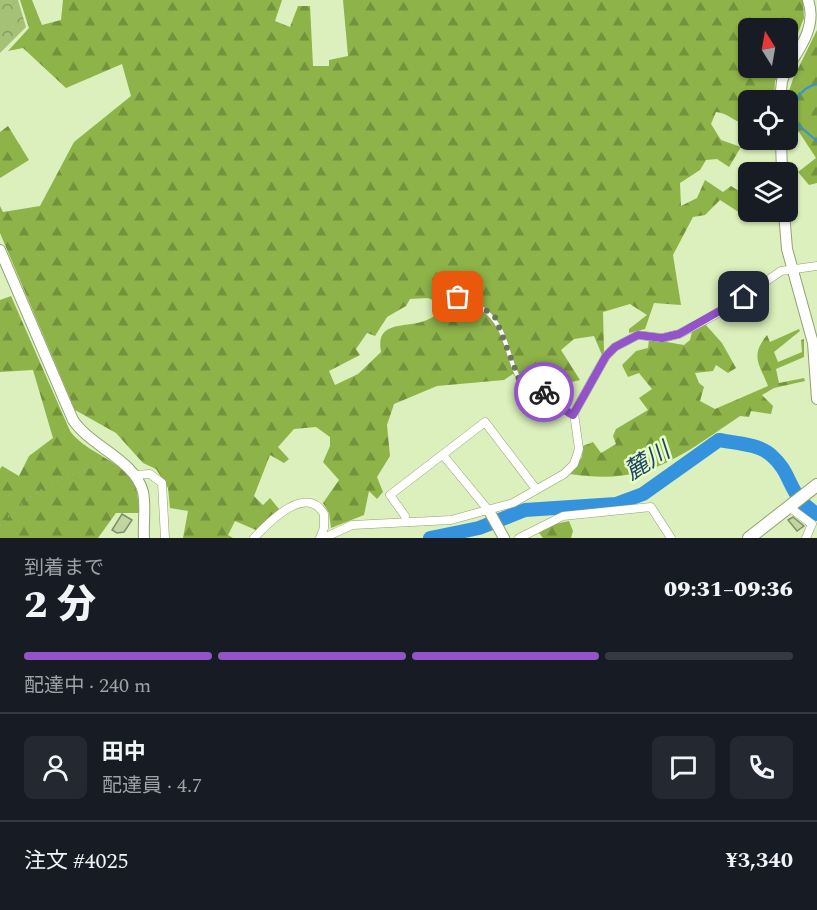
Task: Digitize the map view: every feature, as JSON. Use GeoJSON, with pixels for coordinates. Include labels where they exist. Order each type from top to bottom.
{"type":"FeatureCollection","features":[{"type":"Feature","properties":{"kind":"main road"},"geometry":{"type":"LineString","coordinates":[[749,538],[816,486]]}},
{"type":"Feature","properties":{"kind":"street"},"geometry":{"type":"LineString","coordinates":[[798,49],[809,31],[811,14],[808,0]]}},
{"type":"Feature","properties":{"kind":"street"},"geometry":{"type":"LineString","coordinates":[[784,222],[785,242],[813,343],[817,399]]}},
{"type":"Feature","properties":{"kind":"street"},"geometry":{"type":"LineString","coordinates":[[0,250],[73,420],[89,440],[118,459],[135,475],[143,490],[144,538]]}},
{"type":"Feature","properties":{"kind":"street"},"geometry":{"type":"LineString","coordinates":[[322,538],[352,525],[451,520],[490,513],[513,503],[564,474],[574,464],[579,449],[573,415],[606,356],[615,347],[638,335],[662,338],[679,334],[726,309],[767,279],[792,269],[817,266]]}},
{"type":"Feature","properties":{"kind":"street"},"geometry":{"type":"LineString","coordinates":[[405,516],[390,495],[485,422],[536,489]]}},
{"type":"Feature","properties":{"kind":"street"},"geometry":{"type":"LineString","coordinates":[[443,455],[490,513],[502,535]]}},
{"type":"Feature","properties":{"kind":"street"},"geometry":{"type":"LineString","coordinates":[[135,475],[150,474],[162,483],[165,538]]}},
{"type":"Feature","properties":{"kind":"street"},"geometry":{"type":"LineString","coordinates":[[254,538],[285,510],[310,504],[324,514],[322,538]]}},
{"type":"Feature","properties":{"kind":"street"},"geometry":{"type":"LineString","coordinates":[[790,505],[814,525],[806,538]]}},
{"type":"Feature","properties":{"kind":"street"},"geometry":{"type":"LineString","coordinates":[[519,538],[563,516],[651,507],[671,538]]}},
{"type":"Feature","properties":{"kind":"lane"},"geometry":{"type":"LineString","coordinates":[[441,305],[458,297],[465,297],[495,317],[519,379],[552,396],[566,412],[573,415]]}},
{"type":"Feature","properties":{"kind":"path"},"geometry":{"type":"LineString","coordinates":[[0,526],[32,494],[45,486],[118,459]]}},
{"type":"Feature","properties":{"kind":"green space"},"geometry":{"type":"Polygon","coordinates":[[[0,0],[18,0],[26,27],[0,53],[0,0]]]}},
{"type":"Feature","properties":{"kind":"green space"},"geometry":{"type":"Polygon","coordinates":[[[20,0],[32,0],[42,25],[61,20],[63,0],[282,0],[275,21],[290,27],[298,6],[310,6],[313,66],[329,66],[329,60],[348,56],[343,0],[803,0],[804,18],[798,33],[798,18],[738,18],[738,78],[777,78],[775,90],[738,90],[738,121],[716,112],[711,124],[721,140],[738,146],[739,150],[729,167],[717,159],[706,160],[700,170],[680,183],[681,206],[697,198],[705,180],[723,192],[731,186],[738,190],[738,212],[720,200],[705,215],[693,217],[673,255],[681,305],[654,303],[645,329],[629,333],[629,329],[647,315],[630,304],[603,312],[604,351],[602,355],[594,336],[574,339],[561,350],[580,380],[547,388],[513,374],[504,380],[437,386],[394,404],[387,425],[390,456],[377,477],[383,492],[377,499],[369,491],[364,515],[331,528],[329,513],[323,503],[339,480],[323,462],[330,446],[330,437],[316,427],[294,429],[278,447],[289,459],[284,463],[270,455],[254,496],[263,505],[270,498],[279,509],[256,530],[235,521],[228,535],[233,538],[183,538],[188,511],[170,508],[168,488],[156,469],[143,463],[116,433],[75,410],[0,233],[0,206],[3,212],[40,206],[74,142],[131,96],[122,64],[66,88],[23,48],[8,51],[29,28],[20,0]],[[428,298],[410,299],[406,306],[387,317],[375,336],[367,333],[356,349],[360,355],[329,371],[335,385],[358,374],[381,352],[380,342],[387,330],[427,320],[454,299],[437,302],[428,298]]]}},
{"type":"Feature","properties":{"kind":"green space"},"geometry":{"type":"Polygon","coordinates":[[[817,30],[817,183],[809,185],[798,172],[816,158],[798,132],[798,90],[789,90],[793,78],[798,78],[798,69],[817,30]]]}},
{"type":"Feature","properties":{"kind":"green space"},"geometry":{"type":"Polygon","coordinates":[[[8,126],[29,160],[0,178],[0,132],[8,126]]]}},
{"type":"Feature","properties":{"kind":"green space"},"geometry":{"type":"Polygon","coordinates":[[[11,296],[70,431],[86,446],[123,470],[135,485],[140,513],[116,513],[98,538],[0,538],[0,469],[2,466],[19,476],[29,456],[53,438],[33,370],[0,372],[0,300],[11,296]]]}},
{"type":"Feature","properties":{"kind":"green space"},"geometry":{"type":"Polygon","coordinates":[[[705,324],[722,343],[736,368],[728,373],[716,365],[713,371],[695,373],[699,383],[704,387],[700,401],[715,409],[768,386],[757,354],[762,342],[767,335],[770,342],[799,329],[800,331],[774,352],[778,362],[802,352],[801,340],[804,339],[804,357],[776,369],[779,383],[804,378],[805,381],[774,388],[762,395],[773,406],[771,414],[751,411],[749,417],[740,416],[680,456],[661,465],[621,476],[597,477],[570,474],[582,457],[583,446],[593,442],[601,453],[616,444],[613,436],[616,429],[648,410],[639,398],[652,389],[639,373],[628,377],[622,365],[636,351],[648,348],[649,339],[684,345],[690,340],[692,332],[705,324]]]}},
{"type":"Feature","properties":{"kind":"green space"},"geometry":{"type":"Polygon","coordinates":[[[569,521],[573,531],[571,538],[543,538],[539,533],[551,525],[569,521]]]}},
{"type":"Feature","properties":{"kind":"building"},"geometry":{"type":"Polygon","coordinates":[[[122,514],[132,520],[124,532],[117,533],[112,530],[122,514]]]}},
{"type":"Feature","properties":{"kind":"building"},"geometry":{"type":"Polygon","coordinates":[[[793,517],[804,526],[797,531],[788,520],[793,517]]]}},
{"type":"Feature","properties":{"kind":"waterway"},"geometry":{"type":"LineString","coordinates":[[817,84],[804,90],[796,103],[796,123],[817,141]]}},
{"type":"Feature","properties":{"kind":"waterway","name":"麓川"},"geometry":{"type":"LineString","coordinates":[[430,538],[479,528],[525,510],[616,504],[643,494],[719,440],[747,445],[767,452],[784,470],[801,500],[817,514]]}},
{"type":"Feature","properties":{"kind":"way so far"},"geometry":{"type":"LineString","coordinates":[[458,297],[465,297],[475,302],[495,317],[502,330],[512,366],[519,379],[544,392]]}},
{"type":"Feature","properties":{"kind":"route"},"geometry":{"type":"LineString","coordinates":[[544,392],[552,396],[566,412],[573,415],[606,356],[628,338],[638,335],[662,338],[679,334],[744,297]]}}]}
